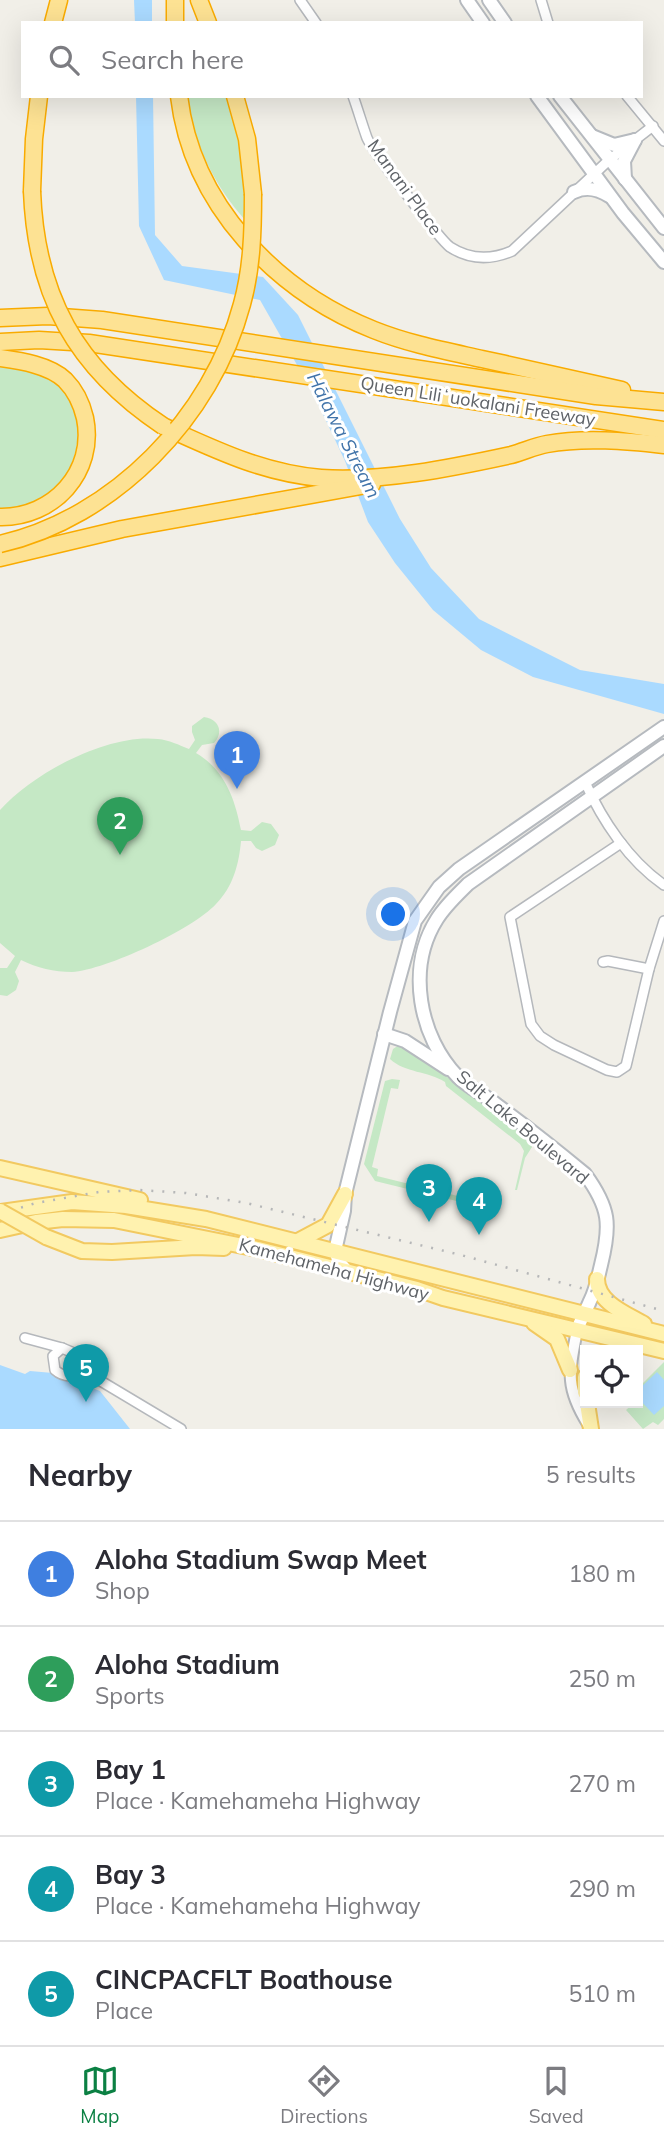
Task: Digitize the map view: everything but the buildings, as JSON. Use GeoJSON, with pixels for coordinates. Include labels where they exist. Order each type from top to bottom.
{"type":"FeatureCollection","features":[{"type":"Feature","properties":{"kind":"highway"},"geometry":{"type":"LineString","coordinates":[[54,21],[59,0]]}},
{"type":"Feature","properties":{"kind":"highway"},"geometry":{"type":"LineString","coordinates":[[174,0],[175,21]]}},
{"type":"Feature","properties":{"kind":"highway"},"geometry":{"type":"LineString","coordinates":[[199,0],[207,21]]}},
{"type":"Feature","properties":{"kind":"highway"},"geometry":{"type":"LineString","coordinates":[[39,98],[32,191],[34,223],[40,256],[55,304],[83,354],[118,393],[163,426],[224,455],[287,473],[342,484]]}},
{"type":"Feature","properties":{"kind":"highway"},"geometry":{"type":"LineString","coordinates":[[179,98],[192,151],[213,197],[243,238],[266,262],[303,292],[358,323],[398,338],[601,391]]}},
{"type":"Feature","properties":{"kind":"highway"},"geometry":{"type":"LineString","coordinates":[[1,548],[89,507],[117,488],[147,461],[185,419],[230,341],[243,304],[252,254],[253,194],[247,139],[236,98]]}},
{"type":"Feature","properties":{"kind":"highway"},"geometry":{"type":"LineString","coordinates":[[0,307],[102,320]]}},
{"type":"Feature","properties":{"kind":"highway","name":"Queen Liliʻuokalani Freeway"},"geometry":{"type":"LineString","coordinates":[[0,318],[48,316],[102,320],[324,355],[664,401]]}},
{"type":"Feature","properties":{"kind":"highway","name":"Queen Liliʻuokalani Freeway"},"geometry":{"type":"LineString","coordinates":[[0,342],[89,343],[664,430]]}},
{"type":"Feature","properties":{"kind":"highway"},"geometry":{"type":"LineString","coordinates":[[0,358],[26,362],[64,379],[80,403],[86,432],[83,461],[75,478],[63,493],[48,505],[30,513],[0,517]]}},
{"type":"Feature","properties":{"kind":"highway"},"geometry":{"type":"LineString","coordinates":[[1,548],[122,529],[342,484],[501,457],[545,444],[617,442],[664,445]]}},
{"type":"Feature","properties":{"kind":"main road"},"geometry":{"type":"LineString","coordinates":[[467,0],[482,21]]}},
{"type":"Feature","properties":{"kind":"main road"},"geometry":{"type":"LineString","coordinates":[[489,0],[504,21]]}},
{"type":"Feature","properties":{"kind":"main road"},"geometry":{"type":"LineString","coordinates":[[538,98],[612,198],[663,261]]}},
{"type":"Feature","properties":{"kind":"main road"},"geometry":{"type":"LineString","coordinates":[[562,98],[664,228]]}},
{"type":"Feature","properties":{"kind":"main road"},"geometry":{"type":"LineString","coordinates":[[590,136],[614,145],[635,140]]}},
{"type":"Feature","properties":{"kind":"main road"},"geometry":{"type":"LineString","coordinates":[[625,179],[624,161],[635,140]]}},
{"type":"Feature","properties":{"kind":"main road"},"geometry":{"type":"LineString","coordinates":[[574,192],[586,188],[594,189],[612,198]]}},
{"type":"Feature","properties":{"kind":"main road"},"geometry":{"type":"LineString","coordinates":[[348,1272],[339,1262],[335,1251],[345,1194],[410,937],[427,901],[459,869],[664,727]]}},
{"type":"Feature","properties":{"kind":"main road","name":"Salt Lake Boulevard"},"geometry":{"type":"LineString","coordinates":[[577,1330],[583,1312],[590,1303],[608,1238],[604,1205],[585,1174],[458,1077],[432,1039],[424,1017],[419,972],[422,955],[435,922],[449,902],[468,884],[664,746]]}},
{"type":"Feature","properties":{"kind":"main road"},"geometry":{"type":"LineString","coordinates":[[384,1034],[417,1048],[458,1077]]}},
{"type":"Feature","properties":{"kind":"main road"},"geometry":{"type":"LineString","coordinates":[[0,1168],[165,1205],[205,1219]]}},
{"type":"Feature","properties":{"kind":"main road"},"geometry":{"type":"LineString","coordinates":[[298,1241],[319,1232],[330,1223],[345,1194]]}},
{"type":"Feature","properties":{"kind":"main road","name":"Kamehameha Highway"},"geometry":{"type":"LineString","coordinates":[[0,1212],[72,1202],[126,1206],[205,1219],[661,1333]]}},
{"type":"Feature","properties":{"kind":"main road"},"geometry":{"type":"LineString","coordinates":[[0,1212],[46,1237],[82,1251],[196,1247],[258,1249]]}},
{"type":"Feature","properties":{"kind":"main road","name":"Kamehameha Highway"},"geometry":{"type":"LineString","coordinates":[[0,1230],[63,1219],[114,1220],[258,1249],[443,1298],[664,1351]]}},
{"type":"Feature","properties":{"kind":"main road"},"geometry":{"type":"LineString","coordinates":[[597,1279],[600,1292],[608,1301],[661,1333]]}},
{"type":"Feature","properties":{"kind":"main road"},"geometry":{"type":"LineString","coordinates":[[417,1289],[454,1292],[559,1316],[571,1317],[583,1312]]}},
{"type":"Feature","properties":{"kind":"main road"},"geometry":{"type":"LineString","coordinates":[[516,1316],[538,1325],[557,1339],[570,1370]]}},
{"type":"Feature","properties":{"kind":"main road"},"geometry":{"type":"LineString","coordinates":[[625,1345],[635,1344]]}},
{"type":"Feature","properties":{"kind":"main road"},"geometry":{"type":"LineString","coordinates":[[588,1408],[591,1429]]}},
{"type":"Feature","properties":{"kind":"street"},"geometry":{"type":"LineString","coordinates":[[300,0],[315,21]]}},
{"type":"Feature","properties":{"kind":"street"},"geometry":{"type":"LineString","coordinates":[[541,0],[547,21]]}},
{"type":"Feature","properties":{"kind":"street","name":"Manani Place"},"geometry":{"type":"LineString","coordinates":[[354,98],[368,140],[449,246],[476,258],[496,258],[512,251],[609,160],[653,126]]}},
{"type":"Feature","properties":{"kind":"street"},"geometry":{"type":"LineString","coordinates":[[629,98],[664,141]]}},
{"type":"Feature","properties":{"kind":"street"},"geometry":{"type":"LineString","coordinates":[[585,782],[621,843],[645,872],[664,885]]}},
{"type":"Feature","properties":{"kind":"street"},"geometry":{"type":"LineString","coordinates":[[621,843],[510,917],[531,1024],[540,1036],[607,1070],[617,1072],[626,1066],[649,969],[664,921]]}},
{"type":"Feature","properties":{"kind":"street"},"geometry":{"type":"LineString","coordinates":[[603,962],[649,969]]}},
{"type":"Feature","properties":{"kind":"street"},"geometry":{"type":"LineString","coordinates":[[577,1330],[570,1370],[574,1400],[591,1429]]}},
{"type":"Feature","properties":{"kind":"street"},"geometry":{"type":"LineString","coordinates":[[25,1338],[76,1354],[89,1374],[181,1429]]}},
{"type":"Feature","properties":{"kind":"street"},"geometry":{"type":"LineString","coordinates":[[62,1348],[53,1356],[55,1370],[60,1375],[73,1377],[89,1374]]}},
{"type":"Feature","properties":{"kind":"green space"},"geometry":{"type":"Polygon","coordinates":[[[186,98],[230,98],[243,158],[246,221],[224,193],[207,163],[186,98]]]}},
{"type":"Feature","properties":{"kind":"green space"},"geometry":{"type":"Polygon","coordinates":[[[0,359],[37,371],[56,381],[67,392],[74,405],[78,435],[71,465],[55,489],[29,504],[0,510],[0,359]]]}},
{"type":"Feature","properties":{"kind":"green space"},"geometry":{"type":"Polygon","coordinates":[[[204,717],[216,723],[219,735],[214,743],[202,745],[196,753],[214,768],[227,786],[236,807],[241,830],[251,831],[262,822],[271,824],[279,835],[275,845],[262,851],[251,841],[241,841],[234,875],[222,897],[205,914],[169,936],[148,947],[87,970],[59,971],[21,960],[15,972],[19,981],[16,990],[7,996],[0,995],[0,968],[7,968],[15,956],[0,943],[0,810],[32,782],[73,758],[95,749],[138,739],[162,740],[189,749],[195,740],[192,726],[204,717]]]}},
{"type":"Feature","properties":{"kind":"green space"},"geometry":{"type":"Polygon","coordinates":[[[402,1043],[531,1140],[532,1147],[525,1158],[517,1190],[524,1151],[520,1144],[446,1086],[445,1082],[403,1067],[390,1059],[393,1049],[402,1043]]]}},
{"type":"Feature","properties":{"kind":"green space"},"geometry":{"type":"Polygon","coordinates":[[[400,1080],[398,1089],[391,1088],[372,1167],[378,1169],[377,1176],[482,1202],[481,1207],[375,1181],[364,1164],[385,1081],[400,1080]]]}},
{"type":"Feature","properties":{"kind":"green space"},"geometry":{"type":"Polygon","coordinates":[[[664,1362],[664,1419],[658,1425],[653,1422],[643,1429],[626,1410],[643,1408],[643,1383],[664,1362]]]}},
{"type":"Feature","properties":{"kind":"water"},"geometry":{"type":"Polygon","coordinates":[[[134,0],[152,0],[152,21],[135,21],[134,0]]]}},
{"type":"Feature","properties":{"kind":"water","name":"Hālawa Stream"},"geometry":{"type":"Polygon","coordinates":[[[136,98],[153,98],[155,235],[182,266],[263,277],[298,315],[400,519],[431,568],[479,619],[580,670],[664,684],[664,714],[533,677],[481,650],[433,610],[395,563],[368,522],[345,461],[313,393],[260,300],[164,280],[139,226],[136,98]]]}},
{"type":"Feature","properties":{"kind":"water"},"geometry":{"type":"Polygon","coordinates":[[[0,1365],[25,1374],[30,1371],[53,1373],[100,1391],[130,1429],[0,1429],[0,1365]]]}},
{"type":"Feature","properties":{"kind":"water"},"geometry":{"type":"Polygon","coordinates":[[[657,1372],[664,1380],[664,1406],[654,1415],[643,1403],[643,1385],[657,1372]]]}},
{"type":"Feature","properties":{"kind":"railway"},"geometry":{"type":"LineString","coordinates":[[0,1214],[36,1203],[99,1192],[139,1190],[186,1193],[246,1203],[461,1255],[664,1311]]}},
{"type":"Feature","properties":{"kind":"place","name":"Aloha Stadium Swap Meet"},"geometry":{"type":"Point","coordinates":[237,789]}},
{"type":"Feature","properties":{"kind":"place","name":"Aloha Stadium"},"geometry":{"type":"Point","coordinates":[120,855]}},
{"type":"Feature","properties":{"kind":"place","name":"Bay 1"},"geometry":{"type":"Point","coordinates":[429,1222]}},
{"type":"Feature","properties":{"kind":"place","name":"Bay 3"},"geometry":{"type":"Point","coordinates":[479,1235]}},
{"type":"Feature","properties":{"kind":"place","name":"CINCPACFLT Boathouse"},"geometry":{"type":"Point","coordinates":[86,1402]}}]}
